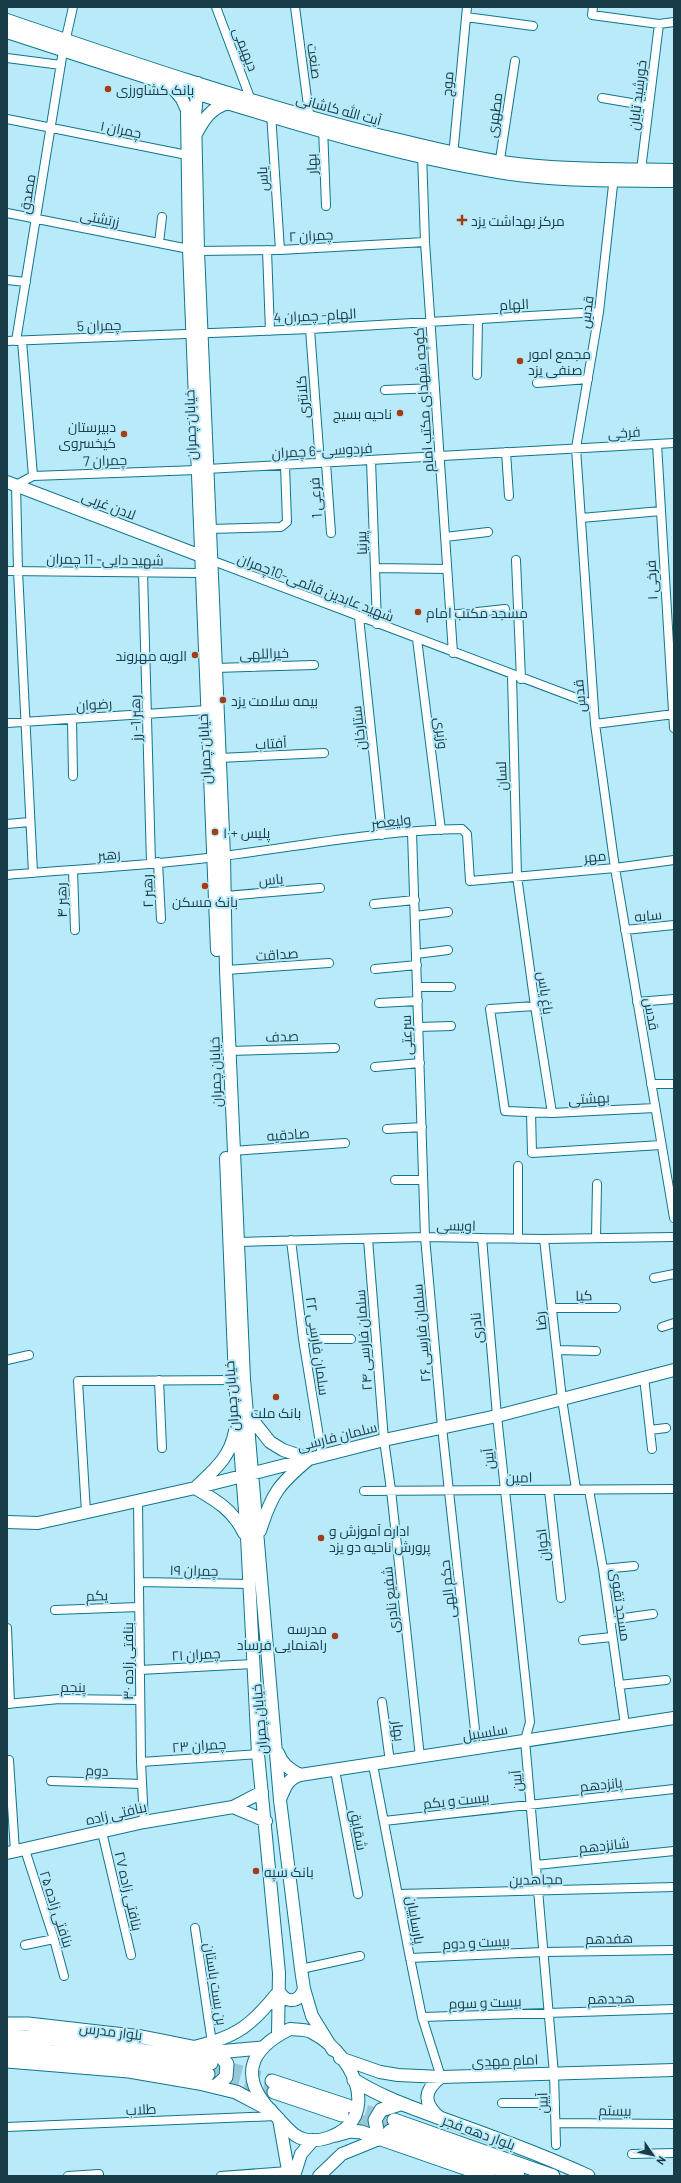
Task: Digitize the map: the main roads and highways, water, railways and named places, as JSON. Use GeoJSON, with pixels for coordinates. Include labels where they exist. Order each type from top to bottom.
{"type":"FeatureCollection","features":[{"type":"Feature","properties":{"kind":"main road","name":"آیت الله کاشانی"},"geometry":{"type":"LineString","coordinates":[[7,20],[64,45],[172,87],[194,88],[228,103],[253,106]]}},
{"type":"Feature","properties":{"kind":"main road","name":"آیت الله کاشانی"},"geometry":{"type":"LineString","coordinates":[[7,32],[64,45],[194,88],[310,123],[422,151],[499,167],[529,176],[640,175],[674,170]]}},
{"type":"Feature","properties":{"kind":"main road"},"geometry":{"type":"LineString","coordinates":[[172,87],[182,99],[187,110]]}},
{"type":"Feature","properties":{"kind":"main road","name":"خیابان چمران"},"geometry":{"type":"LineString","coordinates":[[194,88],[187,110],[187,155],[197,334],[206,558],[215,668],[219,758],[219,857],[235,1380],[242,1414]]}},
{"type":"Feature","properties":{"kind":"main road","name":"خیابان چمران"},"geometry":{"type":"LineString","coordinates":[[193,250],[195,135],[194,88]]}},
{"type":"Feature","properties":{"kind":"main road"},"geometry":{"type":"LineString","coordinates":[[195,135],[205,117],[218,106],[228,103]]}},
{"type":"Feature","properties":{"kind":"main road","name":"آیت الله کاشانی"},"geometry":{"type":"LineString","coordinates":[[640,175],[674,181]]}},
{"type":"Feature","properties":{"kind":"main road","name":"خیابان چمران"},"geometry":{"type":"LineString","coordinates":[[202,470],[209,529],[206,558],[202,573],[207,710],[219,857],[225,896],[229,1051],[238,1242],[242,1414],[247,1475],[253,1537],[262,1584],[280,1800],[304,1989],[312,2016],[337,2054]]}},
{"type":"Feature","properties":{"kind":"main road","name":"لادن غربی"},"geometry":{"type":"LineString","coordinates":[[11,483],[206,558]]}},
{"type":"Feature","properties":{"kind":"main road","name":"سلمان فارسی"},"geometry":{"type":"LineString","coordinates":[[7,1522],[38,1523],[195,1488],[384,1440],[497,1416],[674,1370]]}},
{"type":"Feature","properties":{"kind":"main road"},"geometry":{"type":"LineString","coordinates":[[242,1414],[270,1442],[283,1450],[309,1458],[284,1480],[273,1496],[253,1537],[223,1505],[195,1488],[225,1459],[233,1442],[242,1414]]}},
{"type":"Feature","properties":{"kind":"main road","name":"خیابان چمران"},"geometry":{"type":"LineString","coordinates":[[253,1537],[249,1584],[253,1664],[258,1754],[266,1821],[279,1991],[278,2035]]}},
{"type":"Feature","properties":{"kind":"main road"},"geometry":{"type":"LineString","coordinates":[[249,1584],[262,1584]]}},
{"type":"Feature","properties":{"kind":"main road","name":"سلسبیل"},"geometry":{"type":"LineString","coordinates":[[280,1800],[286,1784],[291,1778],[300,1775],[373,1765],[625,1724],[674,1718]]}},
{"type":"Feature","properties":{"kind":"main road"},"geometry":{"type":"LineString","coordinates":[[276,1749],[281,1761],[288,1768],[300,1775]]}},
{"type":"Feature","properties":{"kind":"main road","name":"بنافتی زاده"},"geometry":{"type":"LineString","coordinates":[[16,1851],[144,1822],[233,1807],[262,1792]]}},
{"type":"Feature","properties":{"kind":"main road"},"geometry":{"type":"LineString","coordinates":[[233,1807],[266,1821]]}},
{"type":"Feature","properties":{"kind":"main road"},"geometry":{"type":"LineString","coordinates":[[212,2058],[260,2014],[279,1991],[282,1997],[289,2001],[296,2000],[302,1996],[304,1989]]}},
{"type":"Feature","properties":{"kind":"main road"},"geometry":{"type":"LineString","coordinates":[[7,2024],[28,2024],[142,2037],[194,2047],[212,2058],[228,2064],[226,2077],[215,2087]]}},
{"type":"Feature","properties":{"kind":"main road"},"geometry":{"type":"LineString","coordinates":[[336,2135],[345,2130],[354,2117],[360,2101],[350,2070],[326,2042],[310,2031],[290,2030],[278,2035],[262,2048],[255,2059],[253,2067],[253,2083],[260,2099],[296,2136],[313,2140],[324,2139],[350,2132],[360,2132],[488,2176]]}},
{"type":"Feature","properties":{"kind":"main road","name":"بلوار مدرس"},"geometry":{"type":"LineString","coordinates":[[7,2037],[25,2037],[212,2058]]}},
{"type":"Feature","properties":{"kind":"main road","name":"بلوار مدرس"},"geometry":{"type":"LineString","coordinates":[[7,2048],[128,2058],[212,2058]]}},
{"type":"Feature","properties":{"kind":"main road"},"geometry":{"type":"LineString","coordinates":[[212,2058],[262,2048]]}},
{"type":"Feature","properties":{"kind":"main road","name":"امام مهدی"},"geometry":{"type":"LineString","coordinates":[[337,2054],[380,2072],[398,2075],[441,2077],[674,2070]]}},
{"type":"Feature","properties":{"kind":"main road"},"geometry":{"type":"LineString","coordinates":[[7,2061],[129,2071],[236,2092],[275,2115],[290,2174]]}},
{"type":"Feature","properties":{"kind":"main road"},"geometry":{"type":"LineString","coordinates":[[440,2118],[430,2110],[427,2097],[431,2085],[441,2077]]}},
{"type":"Feature","properties":{"kind":"main road"},"geometry":{"type":"LineString","coordinates":[[354,2080],[372,2091],[400,2104],[557,2162],[588,2176]]}},
{"type":"Feature","properties":{"kind":"main road"},"geometry":{"type":"LineString","coordinates":[[273,2087],[345,2110]]}},
{"type":"Feature","properties":{"kind":"main road"},"geometry":{"type":"LineString","coordinates":[[379,2139],[375,2120],[381,2110],[400,2104]]}},
{"type":"Feature","properties":{"kind":"main road","name":"بلوار دهه فجر"},"geometry":{"type":"LineString","coordinates":[[518,2176],[392,2125],[553,2176]]}},
{"type":"Feature","properties":{"kind":"main road"},"geometry":{"type":"LineString","coordinates":[[319,2176],[342,2154],[379,2139]]}},
{"type":"Feature","properties":{"kind":"main road"},"geometry":{"type":"LineString","coordinates":[[290,2174],[301,2154],[313,2140]]}},
{"type":"Feature","properties":{"kind":"tunnel"},"geometry":{"type":"LineString","coordinates":[[211,2063],[272,2081]]}},
{"type":"Feature","properties":{"kind":"tunnel"},"geometry":{"type":"LineString","coordinates":[[208,2074],[274,2092]]}},
{"type":"Feature","properties":{"kind":"tunnel"},"geometry":{"type":"LineString","coordinates":[[348,2106],[394,2120]]}},
{"type":"Feature","properties":{"kind":"tunnel"},"geometry":{"type":"LineString","coordinates":[[342,2115],[390,2131]]}},
{"type":"Feature","properties":{"kind":"place","name":"بانک کشاورزی"},"geometry":{"type":"Point","coordinates":[108,89]}},
{"type":"Feature","properties":{"kind":"place","name":"مرکز بهداشت یزد"},"geometry":{"type":"Point","coordinates":[462,220]}},
{"type":"Feature","properties":{"kind":"place","name":"مجمع امور صنفی یزد"},"geometry":{"type":"Point","coordinates":[520,361]}},
{"type":"Feature","properties":{"kind":"place","name":"ناحیه بسیج"},"geometry":{"type":"Point","coordinates":[400,413]}},
{"type":"Feature","properties":{"kind":"place","name":"دبیرستان کیخسروی"},"geometry":{"type":"Point","coordinates":[124,434]}},
{"type":"Feature","properties":{"kind":"place","name":"مسجد مکتب امام"},"geometry":{"type":"Point","coordinates":[418,612]}},
{"type":"Feature","properties":{"kind":"place","name":"الویه مهروند"},"geometry":{"type":"Point","coordinates":[195,655]}},
{"type":"Feature","properties":{"kind":"place","name":"بيمه سلامت يزد"},"geometry":{"type":"Point","coordinates":[223,700]}},
{"type":"Feature","properties":{"kind":"place","name":"پلیس +۱۰"},"geometry":{"type":"Point","coordinates":[215,832]}},
{"type":"Feature","properties":{"kind":"place","name":"بانک مسکن"},"geometry":{"type":"Point","coordinates":[205,886]}},
{"type":"Feature","properties":{"kind":"place","name":"بانک ملت"},"geometry":{"type":"Point","coordinates":[276,1397]}},
{"type":"Feature","properties":{"kind":"place","name":"اداره آموزش و پرورش ناحیه دو یزد"},"geometry":{"type":"Point","coordinates":[321,1538]}},
{"type":"Feature","properties":{"kind":"place","name":"مدرسه راهنمایی فرساد"},"geometry":{"type":"Point","coordinates":[335,1636]}},
{"type":"Feature","properties":{"kind":"place","name":"بانک سپه"},"geometry":{"type":"Point","coordinates":[256,1871]}}]}
